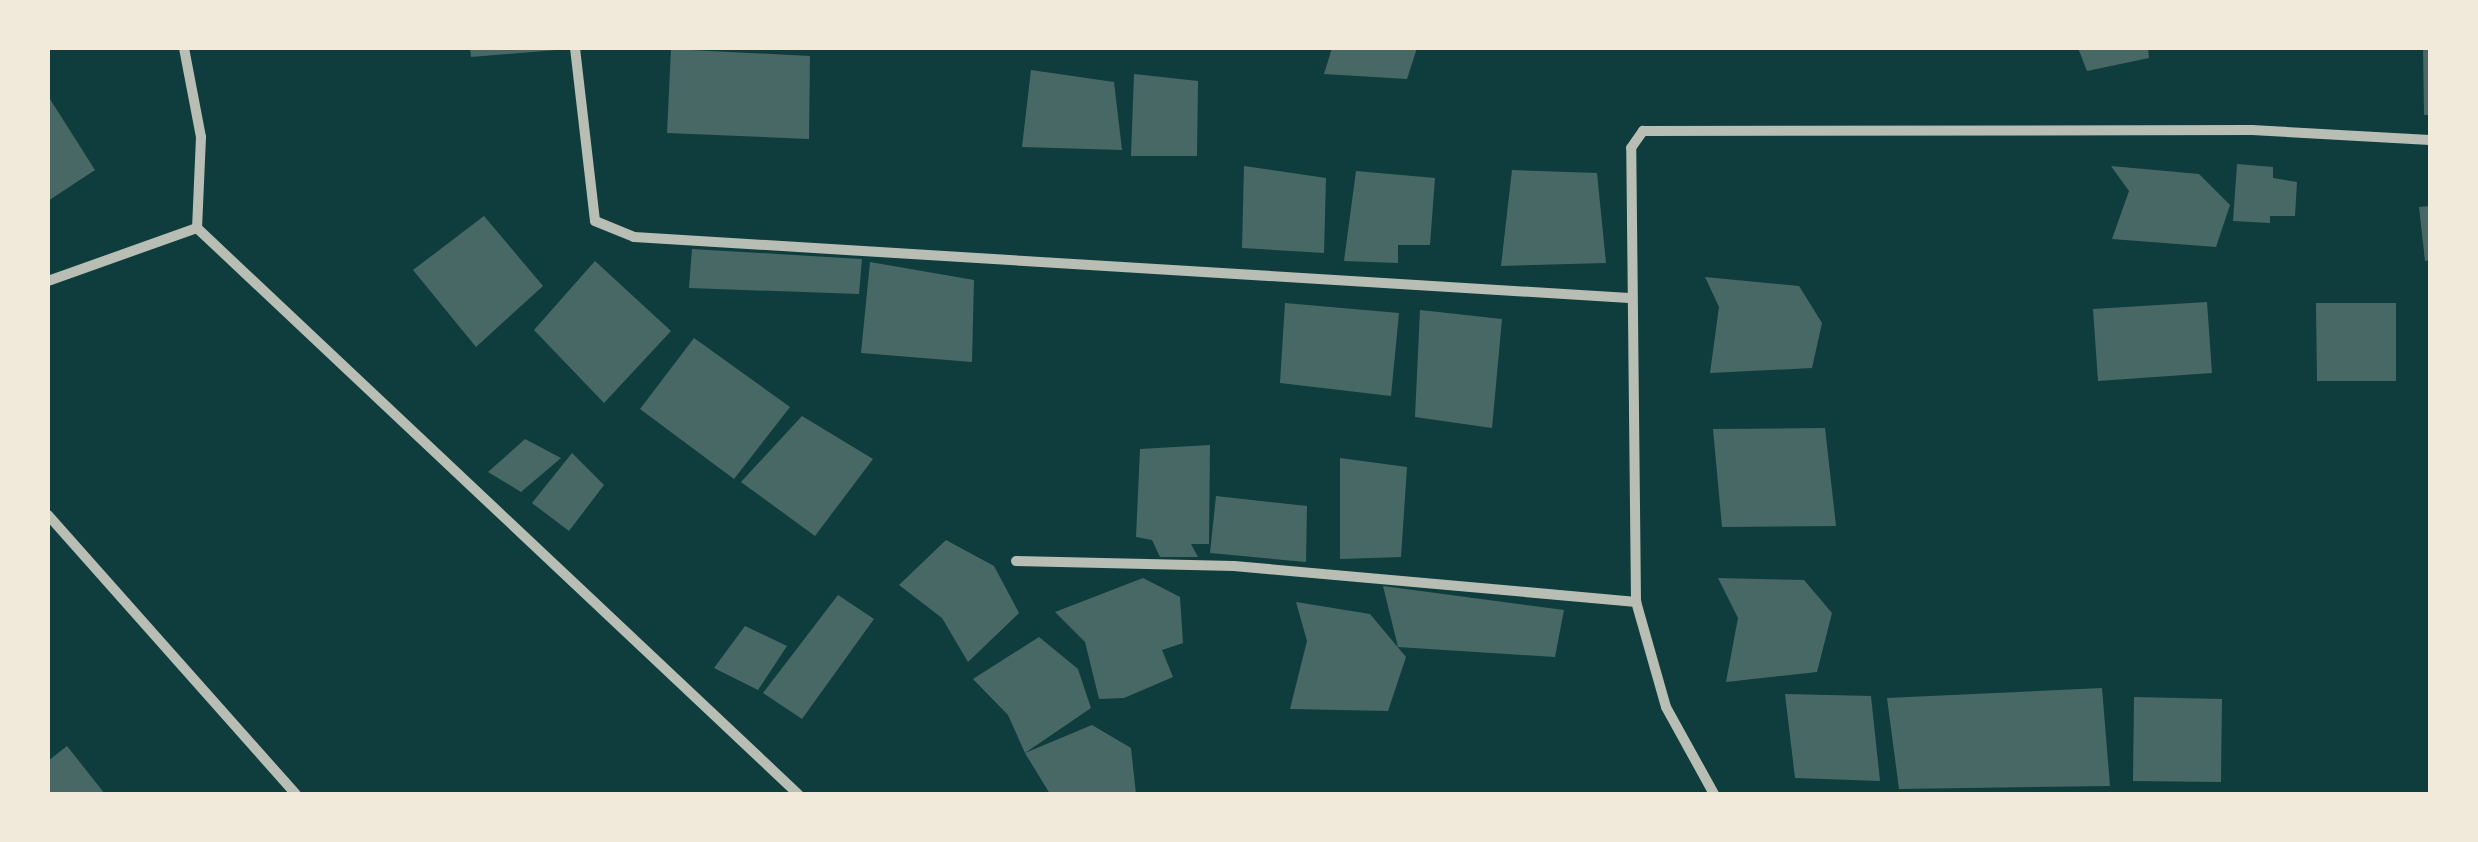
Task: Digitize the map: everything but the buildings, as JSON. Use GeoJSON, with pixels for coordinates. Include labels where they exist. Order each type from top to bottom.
{"type":"FeatureCollection","features":[{"type":"Feature","properties":{"kind":"street"},"geometry":{"type":"LineString","coordinates":[[184,48],[201,137],[197,228],[798,794]]}},
{"type":"Feature","properties":{"kind":"street"},"geometry":{"type":"LineString","coordinates":[[574,48],[595,221],[634,237],[1629,298]]}},
{"type":"Feature","properties":{"kind":"street"},"geometry":{"type":"LineString","coordinates":[[1714,794],[1666,707],[1636,602],[1629,298],[1631,148],[1643,131],[2252,130],[2430,140]]}},
{"type":"Feature","properties":{"kind":"street"},"geometry":{"type":"LineString","coordinates":[[48,280],[197,228]]}},
{"type":"Feature","properties":{"kind":"street"},"geometry":{"type":"LineString","coordinates":[[48,514],[296,794]]}},
{"type":"Feature","properties":{"kind":"street"},"geometry":{"type":"LineString","coordinates":[[1016,561],[1234,566],[1636,602]]}}]}
